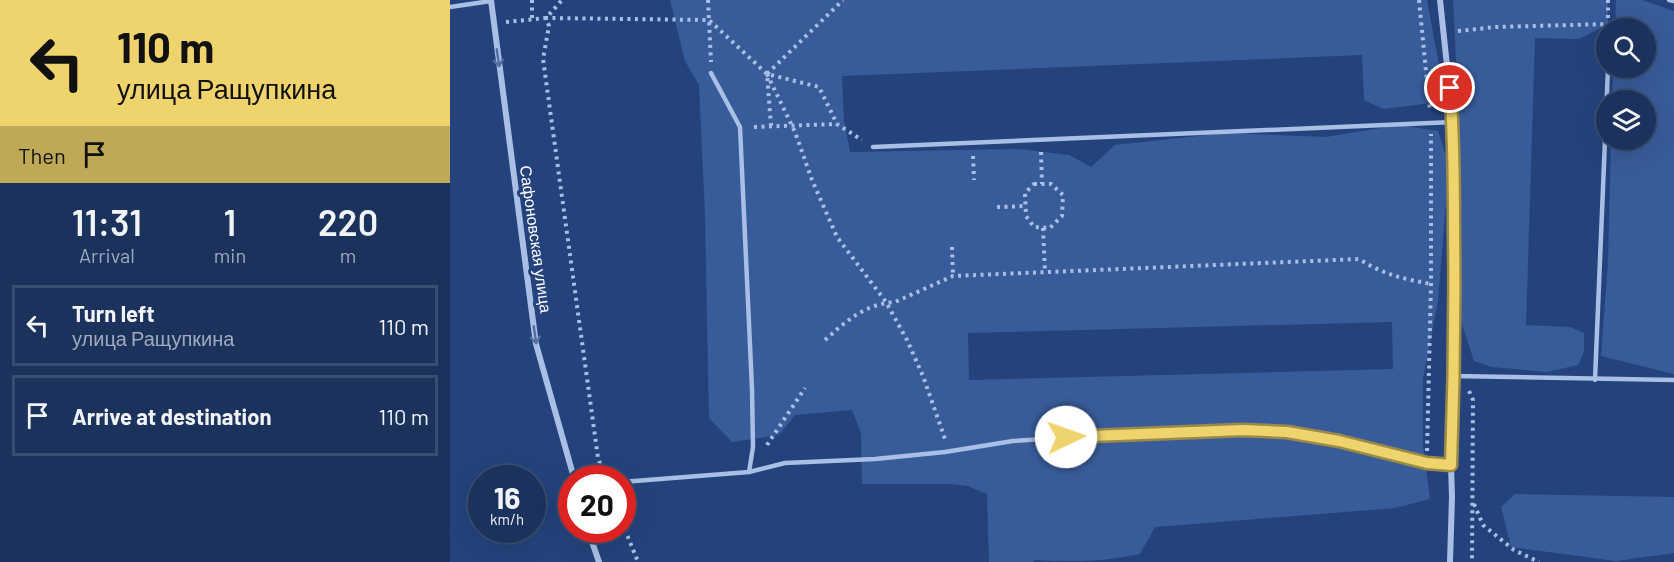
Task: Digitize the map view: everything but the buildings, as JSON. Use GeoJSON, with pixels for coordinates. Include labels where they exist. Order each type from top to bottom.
{"type":"FeatureCollection","features":[{"type":"Feature","properties":{"kind":"street","name":"Сафоновская улица"},"geometry":{"type":"LineString","coordinates":[[491,0],[536,344],[569,465]]}},
{"type":"Feature","properties":{"kind":"street"},"geometry":{"type":"LineString","coordinates":[[1440,0],[1453,122],[1454,376],[1450,562]]}},
{"type":"Feature","properties":{"kind":"street"},"geometry":{"type":"LineString","coordinates":[[592,543],[599,562]]}},
{"type":"Feature","properties":{"kind":"lane"},"geometry":{"type":"LineString","coordinates":[[450,8],[491,0]]}},
{"type":"Feature","properties":{"kind":"lane"},"geometry":{"type":"LineString","coordinates":[[1669,0],[1674,1]]}},
{"type":"Feature","properties":{"kind":"lane"},"geometry":{"type":"LineString","coordinates":[[711,73],[740,127],[752,389],[753,447],[749,472]]}},
{"type":"Feature","properties":{"kind":"lane"},"geometry":{"type":"LineString","coordinates":[[1595,380],[1608,78]]}},
{"type":"Feature","properties":{"kind":"lane"},"geometry":{"type":"LineString","coordinates":[[873,147],[1453,122]]}},
{"type":"Feature","properties":{"kind":"lane"},"geometry":{"type":"LineString","coordinates":[[1454,376],[1674,380]]}},
{"type":"Feature","properties":{"kind":"lane"},"geometry":{"type":"LineString","coordinates":[[636,481],[749,472],[784,464],[950,452],[1013,441],[1148,432],[1243,430],[1299,433],[1427,463],[1451,465]]}},
{"type":"Feature","properties":{"kind":"path"},"geometry":{"type":"LineString","coordinates":[[532,0],[532,20]]}},
{"type":"Feature","properties":{"kind":"path"},"geometry":{"type":"LineString","coordinates":[[546,18],[562,0]]}},
{"type":"Feature","properties":{"kind":"path"},"geometry":{"type":"LineString","coordinates":[[708,0],[711,73]]}},
{"type":"Feature","properties":{"kind":"path"},"geometry":{"type":"LineString","coordinates":[[771,126],[767,74],[843,0]]}},
{"type":"Feature","properties":{"kind":"path"},"geometry":{"type":"LineString","coordinates":[[1419,0],[1431,124],[1431,284],[1427,463]]}},
{"type":"Feature","properties":{"kind":"path"},"geometry":{"type":"LineString","coordinates":[[1608,0],[1608,18]]}},
{"type":"Feature","properties":{"kind":"path"},"geometry":{"type":"LineString","coordinates":[[546,18],[549,26],[543,59],[600,465]]}},
{"type":"Feature","properties":{"kind":"path"},"geometry":{"type":"LineString","coordinates":[[493,23],[546,18],[710,20],[767,74],[792,126],[837,237],[886,302],[907,340],[923,376],[950,452]]}},
{"type":"Feature","properties":{"kind":"path"},"geometry":{"type":"LineString","coordinates":[[1444,33],[1496,27],[1596,26]]}},
{"type":"Feature","properties":{"kind":"path"},"geometry":{"type":"LineString","coordinates":[[767,74],[819,87],[837,124],[873,147]]}},
{"type":"Feature","properties":{"kind":"path"},"geometry":{"type":"LineString","coordinates":[[740,127],[837,124]]}},
{"type":"Feature","properties":{"kind":"path"},"geometry":{"type":"LineString","coordinates":[[1040,140],[1042,184]]}},
{"type":"Feature","properties":{"kind":"path"},"geometry":{"type":"LineString","coordinates":[[972,143],[974,180]]}},
{"type":"Feature","properties":{"kind":"path"},"geometry":{"type":"LineString","coordinates":[[1034,184],[1042,184],[1051,184],[1063,195],[1062,216],[1050,228],[1035,228],[1026,216],[1025,193],[1034,184]]}},
{"type":"Feature","properties":{"kind":"path"},"geometry":{"type":"LineString","coordinates":[[997,207],[1026,206]]}},
{"type":"Feature","properties":{"kind":"path"},"geometry":{"type":"LineString","coordinates":[[1043,228],[1045,272]]}},
{"type":"Feature","properties":{"kind":"path"},"geometry":{"type":"LineString","coordinates":[[952,248],[953,276]]}},
{"type":"Feature","properties":{"kind":"path"},"geometry":{"type":"LineString","coordinates":[[825,340],[852,315],[886,302],[895,302],[953,276],[1359,258],[1379,272],[1431,284]]}},
{"type":"Feature","properties":{"kind":"path"},"geometry":{"type":"LineString","coordinates":[[749,472],[805,388]]}},
{"type":"Feature","properties":{"kind":"path"},"geometry":{"type":"LineString","coordinates":[[1452,497],[1474,503],[1483,525],[1514,550],[1539,562]]}},
{"type":"Feature","properties":{"kind":"path"},"geometry":{"type":"LineString","coordinates":[[630,543],[638,562]]}},
{"type":"Feature","properties":{"kind":"shaded area"},"geometry":{"type":"Polygon","coordinates":[[[670,0],[1427,0],[1441,76],[1440,102],[1383,109],[1364,100],[1362,55],[842,76],[844,120],[850,152],[1019,149],[1069,155],[1091,167],[1115,145],[1226,133],[1326,137],[1399,125],[1438,131],[1449,165],[1438,301],[1423,379],[1423,446],[1430,499],[1395,508],[1155,527],[1140,554],[1114,559],[989,562],[987,494],[968,486],[950,484],[862,484],[861,433],[852,410],[795,415],[779,435],[732,442],[709,418],[705,215],[699,85],[685,61],[670,0]],[[1392,322],[968,333],[969,380],[1393,369],[1392,322]]]}},
{"type":"Feature","properties":{"kind":"shaded area"},"geometry":{"type":"Polygon","coordinates":[[[1453,0],[1608,0],[1608,18],[1596,18],[1596,30],[1579,39],[1535,38],[1526,325],[1570,327],[1584,333],[1584,352],[1578,365],[1547,372],[1492,367],[1474,361],[1461,321],[1459,121],[1453,0]]]}},
{"type":"Feature","properties":{"kind":"shaded area"},"geometry":{"type":"Polygon","coordinates":[[[1616,0],[1642,0],[1674,11],[1674,374],[1601,356],[1608,262],[1611,150],[1656,150],[1656,90],[1612,90],[1613,78],[1656,78],[1656,18],[1615,18],[1616,0]]]}},
{"type":"Feature","properties":{"kind":"shaded area"},"geometry":{"type":"Polygon","coordinates":[[[1515,494],[1674,497],[1674,553],[1616,561],[1511,547],[1501,507],[1515,494]]]}},
{"type":"Feature","properties":{"kind":"route"},"geometry":{"type":"LineString","coordinates":[[1066,437],[1243,430],[1287,432],[1339,441],[1427,463],[1451,465],[1455,275],[1453,122],[1450,88]]}}]}
